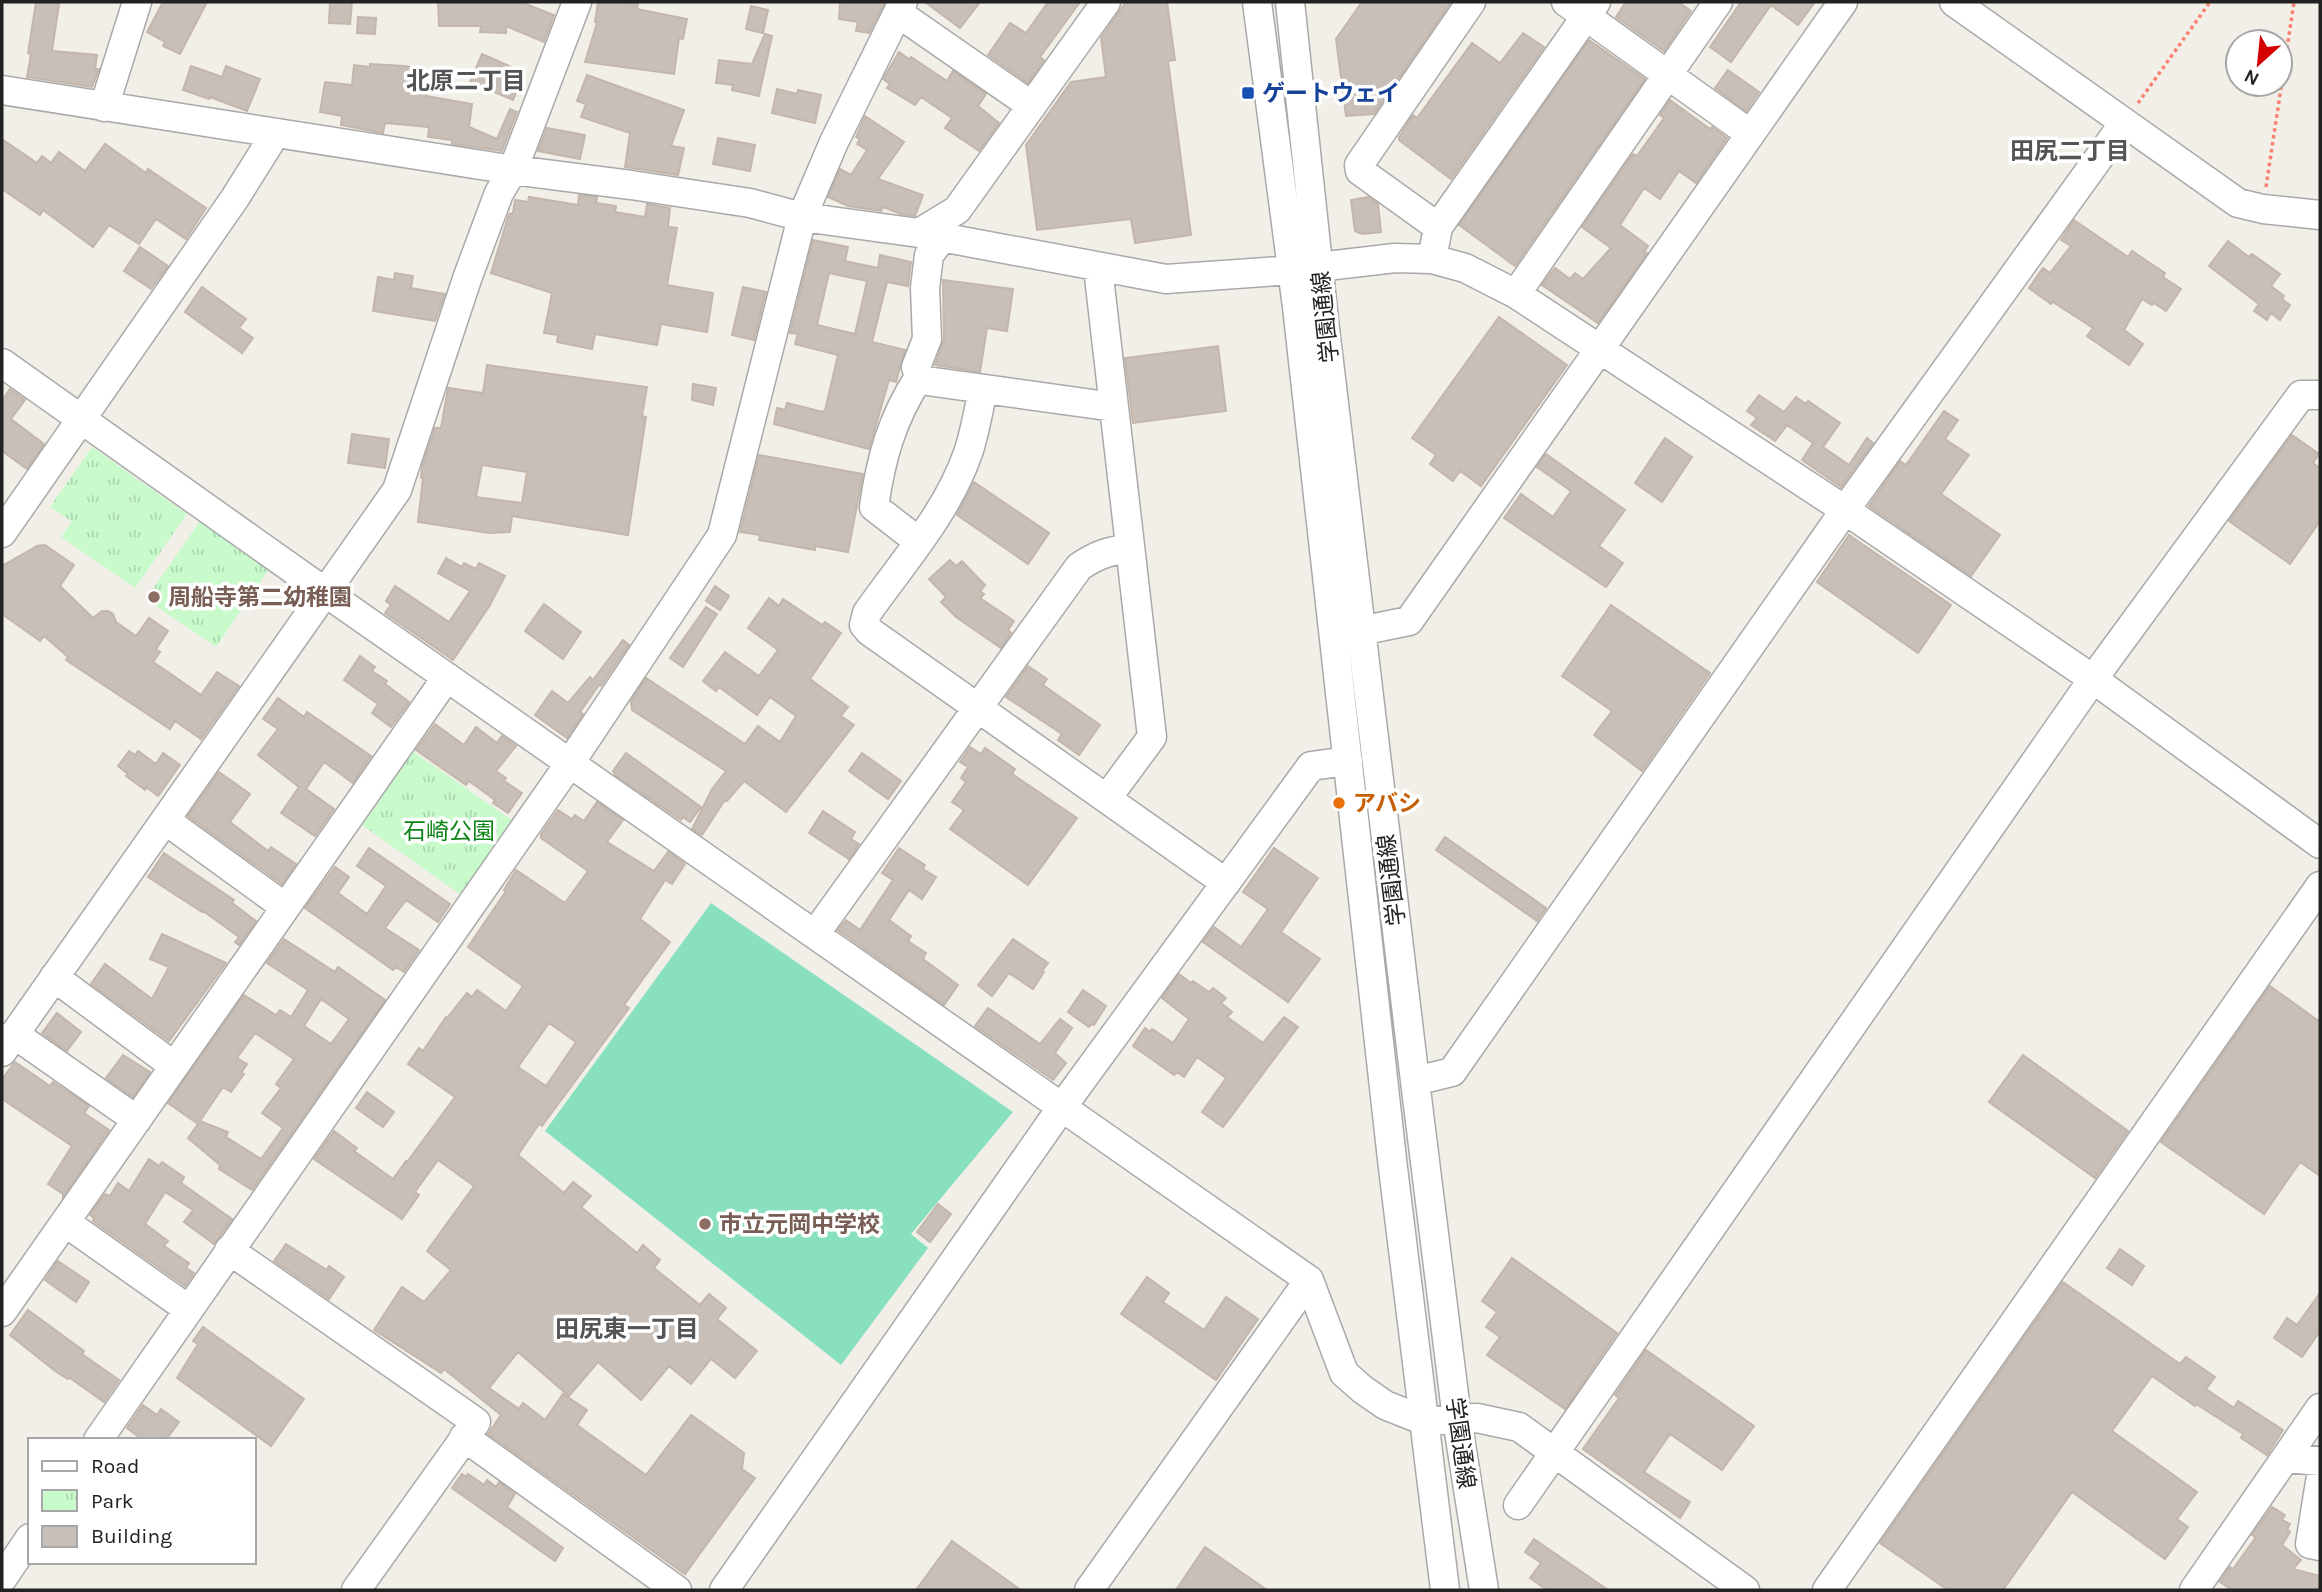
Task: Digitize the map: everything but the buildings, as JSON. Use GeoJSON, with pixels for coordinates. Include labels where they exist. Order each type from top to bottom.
{"type":"FeatureCollection","features":[{"type":"Feature","properties":{"kind":"street"},"geometry":{"type":"LineString","coordinates":[[104,107],[137,2]]}},
{"type":"Feature","properties":{"kind":"street"},"geometry":{"type":"LineString","coordinates":[[137,1120],[8,1043],[397,490],[468,276],[499,193],[513,170],[577,2]]}},
{"type":"Feature","properties":{"kind":"street"},"geometry":{"type":"LineString","coordinates":[[1106,2],[957,210],[930,235],[925,288],[927,339],[916,367],[919,377],[927,381],[1114,407]]}},
{"type":"Feature","properties":{"kind":"street","name":"学園通線"},"geometry":{"type":"LineString","coordinates":[[1257,2],[1292,270],[1393,1168],[1445,1590]]}},
{"type":"Feature","properties":{"kind":"street","name":"学園通線"},"geometry":{"type":"LineString","coordinates":[[1290,2],[1324,320],[1415,1082],[1457,1419],[1484,1590]]}},
{"type":"Feature","properties":{"kind":"street"},"geometry":{"type":"LineString","coordinates":[[1438,227],[1360,171],[1359,165],[1471,2]]}},
{"type":"Feature","properties":{"kind":"street"},"geometry":{"type":"LineString","coordinates":[[1516,294],[1718,2]]}},
{"type":"Feature","properties":{"kind":"street"},"geometry":{"type":"LineString","coordinates":[[1360,631],[1409,621],[1843,2]]}},
{"type":"Feature","properties":{"kind":"street"},"geometry":{"type":"LineString","coordinates":[[1954,2],[2238,203],[2263,209],[2320,215]]}},
{"type":"Feature","properties":{"kind":"street"},"geometry":{"type":"LineString","coordinates":[[99,1438],[570,763],[722,535],[802,217],[834,142],[900,7],[1032,106]]}},
{"type":"Feature","properties":{"kind":"street"},"geometry":{"type":"LineString","coordinates":[[1432,259],[1438,227],[1583,7],[1667,75],[1749,133]]}},
{"type":"Feature","properties":{"kind":"street"},"geometry":{"type":"LineString","coordinates":[[2,90],[513,170],[750,203],[802,217],[930,235],[1166,279],[1292,270],[1395,258],[1432,259],[1465,268],[1516,294],[1845,510],[2093,679],[2320,844]]}},
{"type":"Feature","properties":{"kind":"street"},"geometry":{"type":"LineString","coordinates":[[1415,1082],[1452,1072],[1845,510],[2124,123]]}},
{"type":"Feature","properties":{"kind":"street"},"geometry":{"type":"LineString","coordinates":[[2,533],[235,198],[270,142],[272,133]]}},
{"type":"Feature","properties":{"kind":"street"},"geometry":{"type":"LineString","coordinates":[[1098,268],[1152,737],[1107,798]]}},
{"type":"Feature","properties":{"kind":"street"},"geometry":{"type":"LineString","coordinates":[[2,363],[1309,1280],[1344,1373],[1385,1405],[1425,1421],[1477,1418],[1519,1427],[1745,1590]]}},
{"type":"Feature","properties":{"kind":"street"},"geometry":{"type":"LineString","coordinates":[[918,541],[874,506],[887,443],[901,405],[919,377]]}},
{"type":"Feature","properties":{"kind":"street"},"geometry":{"type":"LineString","coordinates":[[983,390],[964,463],[941,511],[867,612],[864,625],[1226,883]]}},
{"type":"Feature","properties":{"kind":"street"},"geometry":{"type":"LineString","coordinates":[[1518,1505],[2093,679],[2301,395],[2320,395]]}},
{"type":"Feature","properties":{"kind":"street"},"geometry":{"type":"LineString","coordinates":[[815,934],[1079,567],[1094,556],[1130,548]]}},
{"type":"Feature","properties":{"kind":"street"},"geometry":{"type":"LineString","coordinates":[[2,1312],[447,677]]}},
{"type":"Feature","properties":{"kind":"street"},"geometry":{"type":"LineString","coordinates":[[724,1590],[1062,1107],[1311,766],[1348,761]]}},
{"type":"Feature","properties":{"kind":"street"},"geometry":{"type":"LineString","coordinates":[[165,820],[285,907]]}},
{"type":"Feature","properties":{"kind":"street"},"geometry":{"type":"LineString","coordinates":[[1827,1590],[2320,886]]}},
{"type":"Feature","properties":{"kind":"street"},"geometry":{"type":"LineString","coordinates":[[54,977],[174,1066]]}},
{"type":"Feature","properties":{"kind":"street"},"geometry":{"type":"LineString","coordinates":[[65,1222],[188,1309]]}},
{"type":"Feature","properties":{"kind":"street"},"geometry":{"type":"LineString","coordinates":[[229,1250],[476,1422],[356,1590]]}},
{"type":"Feature","properties":{"kind":"street"},"geometry":{"type":"LineString","coordinates":[[1089,1590],[1309,1280]]}},
{"type":"Feature","properties":{"kind":"street"},"geometry":{"type":"LineString","coordinates":[[2194,1590],[2320,1408]]}},
{"type":"Feature","properties":{"kind":"street"},"geometry":{"type":"LineString","coordinates":[[464,1437],[677,1590]]}},
{"type":"Feature","properties":{"kind":"street"},"geometry":{"type":"LineString","coordinates":[[2287,1458],[2320,1461]]}},
{"type":"Feature","properties":{"kind":"street"},"geometry":{"type":"LineString","coordinates":[[2320,1482],[2310,1544],[2320,1546]]}},
{"type":"Feature","properties":{"kind":"street"},"geometry":{"type":"LineString","coordinates":[[2,1579],[28,1541]]}},
{"type":"Feature","properties":{"kind":"path"},"geometry":{"type":"LineString","coordinates":[[2124,123],[2210,2]]}},
{"type":"Feature","properties":{"kind":"path"},"geometry":{"type":"LineString","coordinates":[[2263,209],[2294,2]]}},
{"type":"Feature","properties":{"kind":"green space"},"geometry":{"type":"Polygon","coordinates":[[[92,447],[187,514],[135,588],[61,537],[72,522],[50,507],[92,447]]]}},
{"type":"Feature","properties":{"kind":"green space"},"geometry":{"type":"Polygon","coordinates":[[[200,521],[269,569],[216,647],[146,599],[200,521]]]}},
{"type":"Feature","properties":{"kind":"green space","name":"石崎公園"},"geometry":{"type":"Polygon","coordinates":[[[408,748],[519,825],[461,895],[362,825],[360,816],[408,748]]]}},
{"type":"Feature","properties":{"kind":"green space"},"geometry":{"type":"Polygon","coordinates":[[[711,903],[1013,1112],[911,1234],[928,1248],[841,1365],[545,1131],[711,903]]]}},
{"type":"Feature","properties":{"kind":"place","name":"ゲートウェイ"},"geometry":{"type":"Point","coordinates":[1248,93]}},
{"type":"Feature","properties":{"kind":"place","name":"周船寺第二幼稚園"},"geometry":{"type":"Point","coordinates":[154,597]}},
{"type":"Feature","properties":{"kind":"place","name":"アバシ"},"geometry":{"type":"Point","coordinates":[1339,803]}},
{"type":"Feature","properties":{"kind":"place","name":"市立元岡中学校"},"geometry":{"type":"Point","coordinates":[705,1224]}},
{"type":"Feature","properties":{"kind":"district","name":"北原二丁目"},"geometry":{"type":"Point","coordinates":[466,81]}},
{"type":"Feature","properties":{"kind":"district","name":"田尻二丁目"},"geometry":{"type":"Point","coordinates":[2070,151]}},
{"type":"Feature","properties":{"kind":"district","name":"田尻東一丁目"},"geometry":{"type":"Point","coordinates":[627,1329]}}]}
